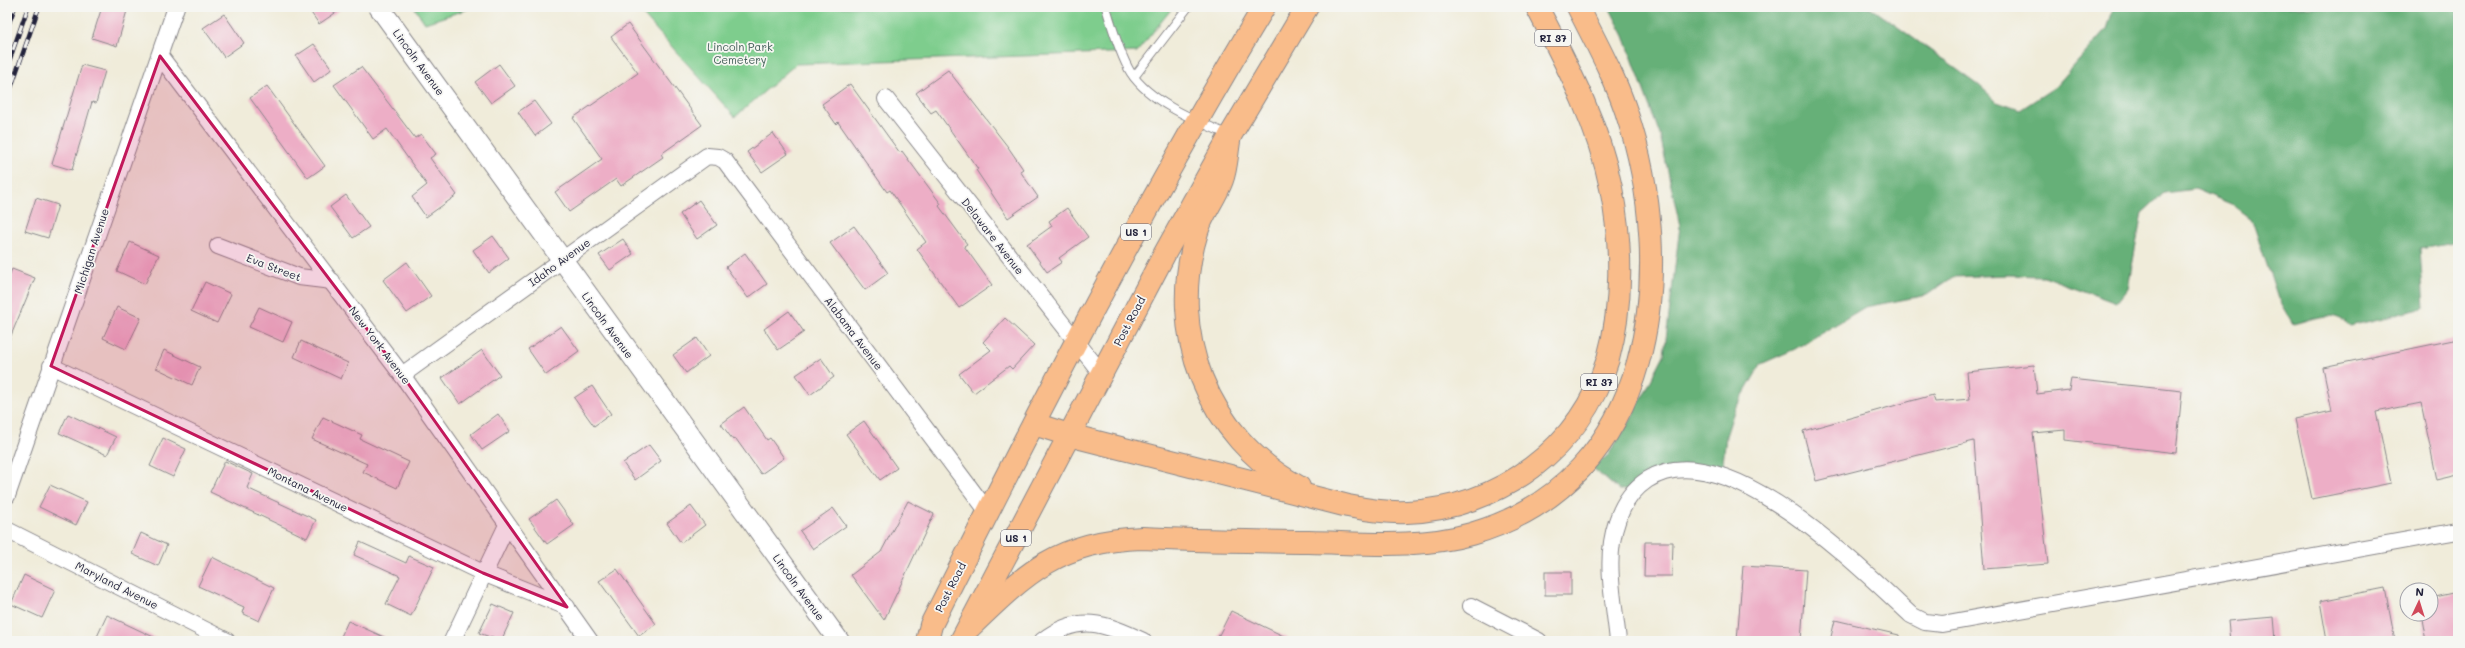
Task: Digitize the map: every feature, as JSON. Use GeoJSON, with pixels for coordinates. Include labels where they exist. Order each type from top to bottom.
{"type":"FeatureCollection","features":[{"type":"Feature","properties":{"kind":"main road","name":"Post Road"},"geometry":{"type":"LineString","coordinates":[[927,641],[931,625],[1076,343],[1195,120],[1264,7]]}},
{"type":"Feature","properties":{"kind":"main road","name":"Post Road"},"geometry":{"type":"LineString","coordinates":[[966,634],[1101,373],[1230,136],[1308,7]]}},
{"type":"Feature","properties":{"kind":"main road","name":"RI 37"},"geometry":{"type":"LineString","coordinates":[[1329,501],[1367,510],[1407,512],[1448,507],[1502,488],[1536,466],[1563,439],[1585,410],[1601,377],[1612,342],[1618,301],[1617,230],[1612,195],[1599,144],[1582,98],[1537,7]]}},
{"type":"Feature","properties":{"kind":"main road"},"geometry":{"type":"LineString","coordinates":[[966,634],[1025,575],[1057,557],[1108,540],[1142,538],[1391,544],[1440,540],[1484,530],[1529,508],[1556,490],[1580,467],[1602,441],[1633,383],[1646,332],[1652,259],[1646,194],[1626,112],[1605,61],[1578,7]]}},
{"type":"Feature","properties":{"kind":"main road"},"geometry":{"type":"LineString","coordinates":[[1230,136],[1222,180],[1196,232],[1189,273],[1187,314],[1193,358],[1201,379],[1224,419],[1253,454],[1290,482],[1329,501]]}},
{"type":"Feature","properties":{"kind":"main road"},"geometry":{"type":"LineString","coordinates":[[1034,424],[1069,435],[1329,501]]}},
{"type":"Feature","properties":{"kind":"street","name":"Michigan Avenue"},"geometry":{"type":"LineString","coordinates":[[7,496],[176,7]]}},
{"type":"Feature","properties":{"kind":"street","name":"Lincoln Avenue"},"geometry":{"type":"LineString","coordinates":[[379,7],[561,261],[839,641]]}},
{"type":"Feature","properties":{"kind":"street","name":"New York Avenue"},"geometry":{"type":"LineString","coordinates":[[160,56],[402,375],[590,641]]}},
{"type":"Feature","properties":{"kind":"street","name":"Delaware Avenue"},"geometry":{"type":"LineString","coordinates":[[886,99],[1101,373]]}},
{"type":"Feature","properties":{"kind":"street","name":"Idaho Avenue"},"geometry":{"type":"LineString","coordinates":[[402,375],[707,156],[718,157]]}},
{"type":"Feature","properties":{"kind":"street","name":"Alabama Avenue"},"geometry":{"type":"LineString","coordinates":[[718,157],[725,161],[988,512]]}},
{"type":"Feature","properties":{"kind":"street","name":"Eva Street"},"geometry":{"type":"LineString","coordinates":[[218,246],[306,279],[332,281]]}},
{"type":"Feature","properties":{"kind":"street","name":"Montana Avenue"},"geometry":{"type":"LineString","coordinates":[[52,366],[484,574],[567,607]]}},
{"type":"Feature","properties":{"kind":"street"},"geometry":{"type":"LineString","coordinates":[[1618,641],[1611,558],[1616,525],[1629,496],[1639,485],[1662,472],[1675,469],[1716,476],[1745,487],[1788,509],[1833,543],[1911,615],[1925,622],[1942,624],[2458,531]]}},
{"type":"Feature","properties":{"kind":"street"},"geometry":{"type":"LineString","coordinates":[[452,641],[507,525]]}},
{"type":"Feature","properties":{"kind":"street","name":"Maryland Avenue"},"geometry":{"type":"LineString","coordinates":[[7,530],[227,641]]}},
{"type":"Feature","properties":{"kind":"street"},"geometry":{"type":"LineString","coordinates":[[1471,606],[1539,641]]}},
{"type":"Feature","properties":{"kind":"street"},"geometry":{"type":"LineString","coordinates":[[1042,641],[1054,631],[1071,625],[1095,622],[1116,628],[1143,641]]}},
{"type":"Feature","properties":{"kind":"lane"},"geometry":{"type":"LineString","coordinates":[[1106,7],[1130,73],[1148,93],[1195,120],[1230,136]]}},
{"type":"Feature","properties":{"kind":"lane"},"geometry":{"type":"LineString","coordinates":[[1134,77],[1188,7]]}},
{"type":"Feature","properties":{"kind":"highlighted area"},"geometry":{"type":"Polygon","coordinates":[[[160,56],[402,375],[567,607],[483,573],[51,366],[160,56]]]}},
{"type":"Feature","properties":{"kind":"green space"},"geometry":{"type":"Polygon","coordinates":[[[414,7],[474,7],[425,23],[414,7]]]}},
{"type":"Feature","properties":{"kind":"green space","name":"Lincoln Park Cemetery"},"geometry":{"type":"Polygon","coordinates":[[[636,7],[1173,7],[1137,52],[796,64],[735,117],[636,7]]]}},
{"type":"Feature","properties":{"kind":"green space"},"geometry":{"type":"Polygon","coordinates":[[[1609,7],[1870,7],[1980,86],[1997,102],[2020,110],[2055,87],[2107,29],[2114,7],[2458,7],[2458,242],[2420,249],[2424,308],[2350,326],[2337,317],[2330,316],[2323,316],[2293,324],[2278,298],[2252,220],[2231,204],[2195,189],[2164,193],[2142,213],[2128,288],[2116,303],[2043,276],[2009,275],[1953,277],[1927,295],[1865,307],[1795,349],[1761,364],[1734,411],[1726,436],[1721,481],[1676,474],[1646,488],[1619,490],[1592,468],[1608,455],[1630,421],[1664,355],[1680,226],[1660,135],[1624,36],[1609,7]]]}},
{"type":"Feature","properties":{"kind":"building"},"geometry":{"type":"Polygon","coordinates":[[[102,7],[128,7],[117,46],[92,38],[102,7]]]}},
{"type":"Feature","properties":{"kind":"building"},"geometry":{"type":"Polygon","coordinates":[[[307,7],[344,7],[319,24],[307,7]]]}},
{"type":"Feature","properties":{"kind":"building"},"geometry":{"type":"Polygon","coordinates":[[[224,14],[244,43],[224,57],[203,28],[224,14]]]}},
{"type":"Feature","properties":{"kind":"building"},"geometry":{"type":"Polygon","coordinates":[[[628,24],[702,125],[661,154],[663,157],[621,186],[616,179],[569,212],[555,192],[602,159],[573,118],[638,73],[611,37],[628,24]]]}},
{"type":"Feature","properties":{"kind":"building"},"geometry":{"type":"Polygon","coordinates":[[[314,44],[332,69],[314,82],[296,56],[314,44]]]}},
{"type":"Feature","properties":{"kind":"building"},"geometry":{"type":"Polygon","coordinates":[[[499,64],[515,86],[491,103],[475,82],[499,64]]]}},
{"type":"Feature","properties":{"kind":"building"},"geometry":{"type":"Polygon","coordinates":[[[82,65],[105,71],[96,103],[92,102],[72,170],[52,164],[82,65]]]}},
{"type":"Feature","properties":{"kind":"building"},"geometry":{"type":"Polygon","coordinates":[[[361,67],[415,138],[421,134],[436,154],[430,158],[457,195],[426,217],[412,197],[427,185],[387,129],[373,139],[334,85],[361,67]]]}},
{"type":"Feature","properties":{"kind":"building"},"geometry":{"type":"Polygon","coordinates":[[[948,70],[1008,147],[1023,169],[1020,171],[1038,197],[1008,218],[976,170],[978,169],[936,110],[931,113],[916,93],[948,70]]]}},
{"type":"Feature","properties":{"kind":"building"},"geometry":{"type":"Polygon","coordinates":[[[850,84],[900,153],[902,151],[941,204],[939,206],[967,244],[964,246],[992,285],[959,308],[917,249],[926,242],[890,190],[887,192],[838,122],[836,124],[822,104],[850,84]]]}},
{"type":"Feature","properties":{"kind":"building"},"geometry":{"type":"Polygon","coordinates":[[[267,86],[325,166],[308,178],[250,98],[267,86]]]}},
{"type":"Feature","properties":{"kind":"building"},"geometry":{"type":"Polygon","coordinates":[[[534,101],[551,124],[535,136],[518,112],[534,101]]]}},
{"type":"Feature","properties":{"kind":"building"},"geometry":{"type":"Polygon","coordinates":[[[773,133],[788,154],[762,172],[747,152],[773,133]]]}},
{"type":"Feature","properties":{"kind":"building"},"geometry":{"type":"Polygon","coordinates":[[[346,195],[369,227],[353,238],[330,207],[346,195]]]}},
{"type":"Feature","properties":{"kind":"building"},"geometry":{"type":"Polygon","coordinates":[[[36,198],[58,205],[48,238],[25,231],[36,198]]]}},
{"type":"Feature","properties":{"kind":"building"},"geometry":{"type":"Polygon","coordinates":[[[699,200],[717,225],[697,239],[680,214],[699,200]]]}},
{"type":"Feature","properties":{"kind":"building"},"geometry":{"type":"Polygon","coordinates":[[[1067,208],[1088,237],[1059,258],[1062,262],[1047,272],[1027,244],[1052,226],[1049,221],[1067,208]]]}},
{"type":"Feature","properties":{"kind":"building"},"geometry":{"type":"Polygon","coordinates":[[[854,226],[888,273],[865,290],[830,243],[854,226]]]}},
{"type":"Feature","properties":{"kind":"building"},"geometry":{"type":"Polygon","coordinates":[[[493,236],[509,258],[489,273],[473,250],[493,236]]]}},
{"type":"Feature","properties":{"kind":"building"},"geometry":{"type":"Polygon","coordinates":[[[623,239],[633,254],[610,270],[599,255],[623,239]]]}},
{"type":"Feature","properties":{"kind":"building"},"geometry":{"type":"Polygon","coordinates":[[[130,242],[159,255],[145,284],[117,271],[130,242]]]}},
{"type":"Feature","properties":{"kind":"building"},"geometry":{"type":"Polygon","coordinates":[[[745,253],[767,284],[748,298],[726,267],[745,253]]]}},
{"type":"Feature","properties":{"kind":"building"},"geometry":{"type":"Polygon","coordinates":[[[407,262],[431,296],[407,313],[383,280],[407,262]]]}},
{"type":"Feature","properties":{"kind":"building"},"geometry":{"type":"Polygon","coordinates":[[[12,269],[35,278],[7,345],[7,281],[12,269]]]}},
{"type":"Feature","properties":{"kind":"building"},"geometry":{"type":"Polygon","coordinates":[[[205,282],[231,294],[217,323],[191,311],[205,282]]]}},
{"type":"Feature","properties":{"kind":"building"},"geometry":{"type":"Polygon","coordinates":[[[117,307],[141,318],[126,349],[103,338],[117,307]]]}},
{"type":"Feature","properties":{"kind":"building"},"geometry":{"type":"Polygon","coordinates":[[[259,307],[292,322],[283,342],[249,327],[259,307]]]}},
{"type":"Feature","properties":{"kind":"building"},"geometry":{"type":"Polygon","coordinates":[[[789,311],[804,332],[778,350],[764,329],[789,311]]]}},
{"type":"Feature","properties":{"kind":"building"},"geometry":{"type":"Polygon","coordinates":[[[1005,318],[1034,345],[1012,369],[1009,366],[974,393],[959,374],[991,350],[983,342],[1005,318]]]}},
{"type":"Feature","properties":{"kind":"building"},"geometry":{"type":"Polygon","coordinates":[[[561,326],[579,351],[546,375],[528,349],[561,326]]]}},
{"type":"Feature","properties":{"kind":"building"},"geometry":{"type":"Polygon","coordinates":[[[697,338],[709,356],[686,373],[673,355],[697,338]]]}},
{"type":"Feature","properties":{"kind":"building"},"geometry":{"type":"Polygon","coordinates":[[[2458,339],[2458,475],[2437,480],[2421,403],[2376,412],[2391,483],[2312,499],[2295,419],[2332,411],[2323,367],[2458,339]]]}},
{"type":"Feature","properties":{"kind":"building"},"geometry":{"type":"Polygon","coordinates":[[[301,341],[348,363],[341,379],[294,357],[301,341]]]}},
{"type":"Feature","properties":{"kind":"building"},"geometry":{"type":"Polygon","coordinates":[[[164,350],[200,367],[192,385],[156,368],[164,350]]]}},
{"type":"Feature","properties":{"kind":"building"},"geometry":{"type":"Polygon","coordinates":[[[482,350],[500,375],[460,404],[442,378],[482,350]]]}},
{"type":"Feature","properties":{"kind":"building"},"geometry":{"type":"Polygon","coordinates":[[[821,358],[834,377],[810,395],[796,375],[821,358]]]}},
{"type":"Feature","properties":{"kind":"building"},"geometry":{"type":"Polygon","coordinates":[[[2034,365],[2037,394],[2069,390],[2071,379],[2182,391],[2176,453],[2065,440],[2065,430],[2033,433],[2048,564],[1984,569],[1974,441],[1816,481],[1803,431],[1933,395],[1935,402],[1970,399],[1967,372],[2034,365]]]}},
{"type":"Feature","properties":{"kind":"building"},"geometry":{"type":"Polygon","coordinates":[[[592,386],[611,414],[594,426],[574,398],[592,386]]]}},
{"type":"Feature","properties":{"kind":"building"},"geometry":{"type":"Polygon","coordinates":[[[744,407],[767,440],[770,438],[784,458],[761,474],[736,439],[733,440],[721,424],[744,407]]]}},
{"type":"Feature","properties":{"kind":"building"},"geometry":{"type":"Polygon","coordinates":[[[68,414],[116,437],[107,455],[59,433],[68,414]]]}},
{"type":"Feature","properties":{"kind":"building"},"geometry":{"type":"Polygon","coordinates":[[[498,414],[510,431],[482,450],[471,434],[498,414]]]}},
{"type":"Feature","properties":{"kind":"building"},"geometry":{"type":"Polygon","coordinates":[[[323,417],[362,435],[360,439],[409,462],[397,488],[363,472],[367,464],[312,439],[323,417]]]}},
{"type":"Feature","properties":{"kind":"building"},"geometry":{"type":"Polygon","coordinates":[[[864,421],[897,468],[880,480],[846,434],[864,421]]]}},
{"type":"Feature","properties":{"kind":"building"},"geometry":{"type":"Polygon","coordinates":[[[163,438],[186,449],[173,477],[150,466],[163,438]]]}},
{"type":"Feature","properties":{"kind":"building"},"geometry":{"type":"Polygon","coordinates":[[[649,445],[661,461],[635,480],[623,463],[649,445]]]}},
{"type":"Feature","properties":{"kind":"building"},"geometry":{"type":"Polygon","coordinates":[[[225,461],[253,474],[247,488],[316,520],[307,538],[210,492],[225,461]]]}},
{"type":"Feature","properties":{"kind":"building"},"geometry":{"type":"Polygon","coordinates":[[[50,485],[87,502],[76,525],[39,507],[50,485]]]}},
{"type":"Feature","properties":{"kind":"building"},"geometry":{"type":"Polygon","coordinates":[[[556,500],[574,525],[547,544],[529,519],[556,500]]]}},
{"type":"Feature","properties":{"kind":"building"},"geometry":{"type":"Polygon","coordinates":[[[908,501],[934,514],[884,620],[851,575],[881,552],[908,501]]]}},
{"type":"Feature","properties":{"kind":"building"},"geometry":{"type":"Polygon","coordinates":[[[691,506],[705,525],[681,543],[667,523],[691,506]]]}},
{"type":"Feature","properties":{"kind":"building"},"geometry":{"type":"Polygon","coordinates":[[[833,508],[846,526],[813,549],[800,531],[833,508]]]}},
{"type":"Feature","properties":{"kind":"building"},"geometry":{"type":"Polygon","coordinates":[[[141,533],[167,545],[158,566],[132,554],[141,533]]]}},
{"type":"Feature","properties":{"kind":"building"},"geometry":{"type":"Polygon","coordinates":[[[360,542],[406,563],[409,556],[434,567],[411,616],[386,604],[400,576],[354,555],[360,542]]]}},
{"type":"Feature","properties":{"kind":"building"},"geometry":{"type":"Polygon","coordinates":[[[1645,542],[1673,542],[1672,576],[1644,576],[1645,542]]]}},
{"type":"Feature","properties":{"kind":"building"},"geometry":{"type":"Polygon","coordinates":[[[212,557],[274,588],[259,621],[242,613],[244,607],[198,586],[212,557]]]}},
{"type":"Feature","properties":{"kind":"building"},"geometry":{"type":"Polygon","coordinates":[[[1743,566],[1806,570],[1801,641],[1737,641],[1743,566]]]}},
{"type":"Feature","properties":{"kind":"building"},"geometry":{"type":"Polygon","coordinates":[[[617,569],[656,624],[639,636],[599,581],[617,569]]]}},
{"type":"Feature","properties":{"kind":"building"},"geometry":{"type":"Polygon","coordinates":[[[1545,572],[1571,572],[1571,595],[1545,595],[1545,572]]]}},
{"type":"Feature","properties":{"kind":"building"},"geometry":{"type":"Polygon","coordinates":[[[24,575],[55,590],[42,618],[11,604],[24,575]]]}},
{"type":"Feature","properties":{"kind":"building"},"geometry":{"type":"Polygon","coordinates":[[[2385,588],[2395,641],[2327,641],[2320,601],[2385,588]]]}},
{"type":"Feature","properties":{"kind":"building"},"geometry":{"type":"Polygon","coordinates":[[[2458,592],[2458,641],[2426,641],[2422,622],[2439,622],[2439,596],[2458,592]]]}},
{"type":"Feature","properties":{"kind":"building"},"geometry":{"type":"Polygon","coordinates":[[[493,604],[514,613],[501,641],[479,633],[493,604]]]}},
{"type":"Feature","properties":{"kind":"building"},"geometry":{"type":"Polygon","coordinates":[[[1231,611],[1294,641],[1216,641],[1231,611]]]}},
{"type":"Feature","properties":{"kind":"building"},"geometry":{"type":"Polygon","coordinates":[[[107,615],[162,641],[95,641],[107,615]]]}},
{"type":"Feature","properties":{"kind":"building"},"geometry":{"type":"Polygon","coordinates":[[[2274,617],[2276,641],[2230,641],[2228,621],[2274,617]]]}},
{"type":"Feature","properties":{"kind":"building"},"geometry":{"type":"Polygon","coordinates":[[[1835,620],[1899,635],[1899,641],[1830,641],[1835,620]]]}},
{"type":"Feature","properties":{"kind":"building"},"geometry":{"type":"Polygon","coordinates":[[[348,621],[393,641],[339,641],[348,621]]]}},
{"type":"Feature","properties":{"kind":"railway"},"geometry":{"type":"LineString","coordinates":[[7,28],[15,7]]}},
{"type":"Feature","properties":{"kind":"railway"},"geometry":{"type":"LineString","coordinates":[[7,67],[28,7]]}},
{"type":"Feature","properties":{"kind":"railway"},"geometry":{"type":"LineString","coordinates":[[7,99],[39,7]]}}]}
